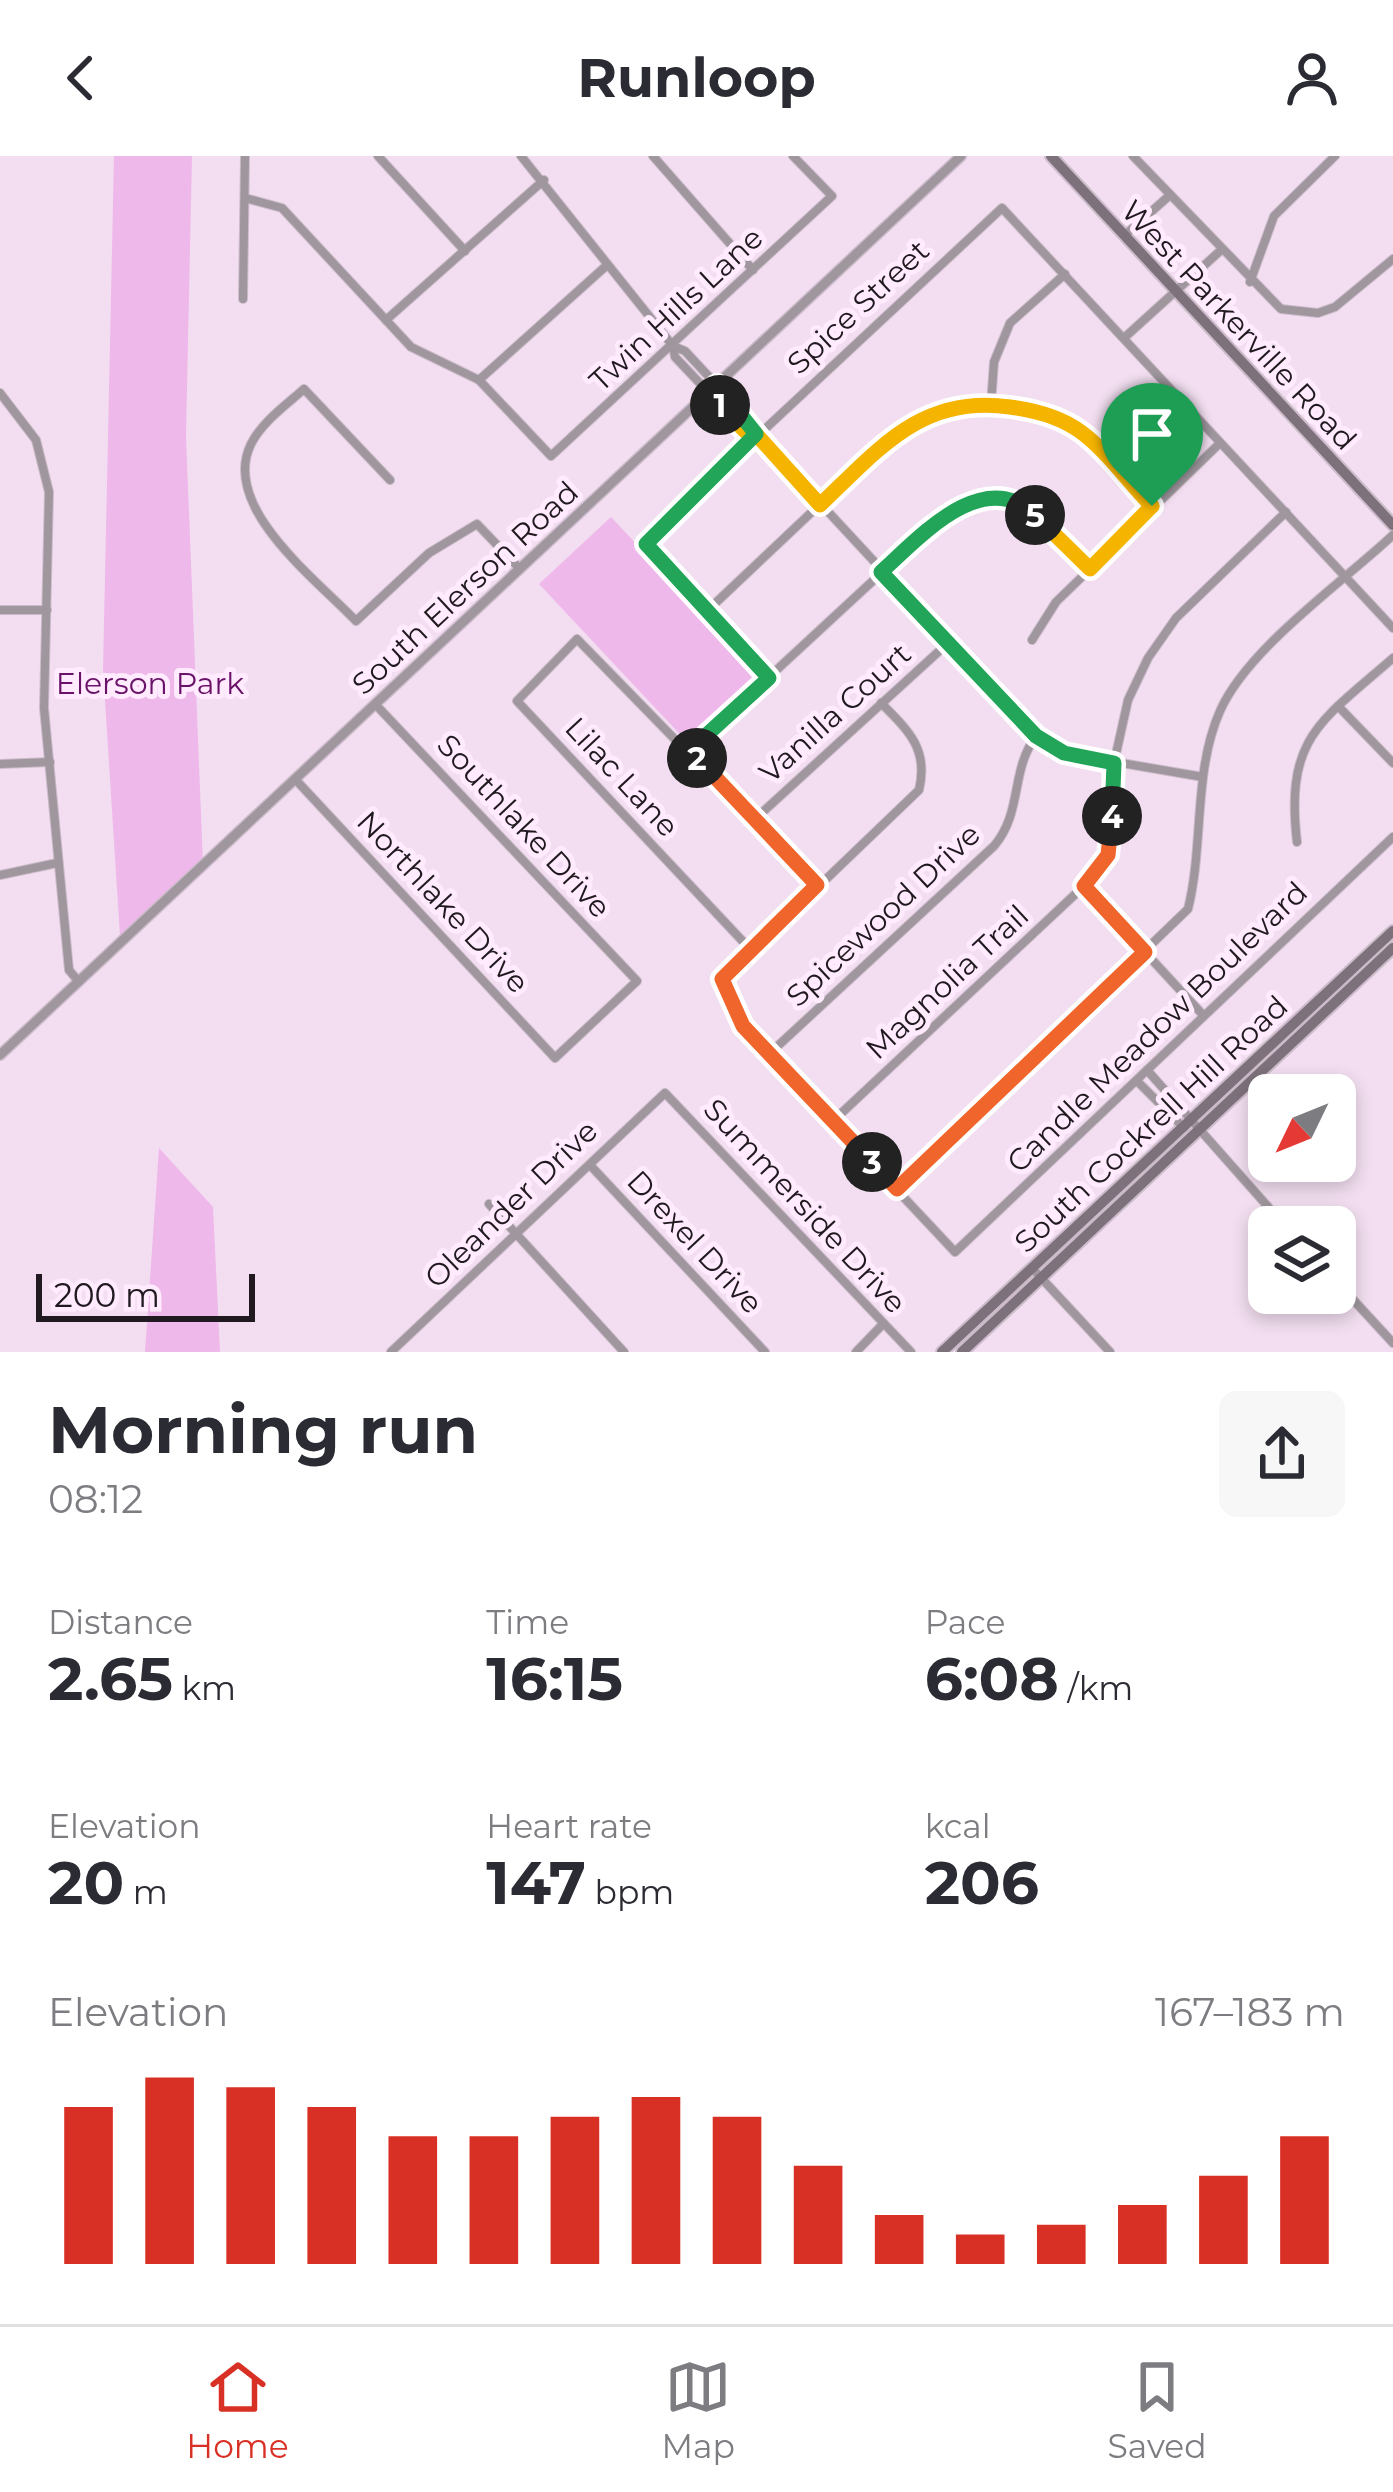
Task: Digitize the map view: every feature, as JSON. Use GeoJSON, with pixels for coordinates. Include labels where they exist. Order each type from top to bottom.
{"type":"FeatureCollection","features":[{"type":"Feature","properties":{"kind":"main road","name":"West Parkerville Road"},"geometry":{"type":"LineString","coordinates":[[1051,156],[1393,525]]}},
{"type":"Feature","properties":{"kind":"main road","name":"South Cockrell Hill Road"},"geometry":{"type":"LineString","coordinates":[[962,1352],[1037,1273],[1331,997],[1393,932]]}},
{"type":"Feature","properties":{"kind":"main road","name":"South Cockrell Hill Road"},"geometry":{"type":"LineString","coordinates":[[1331,997],[1393,948]]}},
{"type":"Feature","properties":{"kind":"main road","name":"South Cockrell Hill Road"},"geometry":{"type":"LineString","coordinates":[[943,1352],[1037,1273]]}},
{"type":"Feature","properties":{"kind":"street"},"geometry":{"type":"LineString","coordinates":[[243,299],[245,156]]}},
{"type":"Feature","properties":{"kind":"street"},"geometry":{"type":"LineString","coordinates":[[378,156],[465,251]]}},
{"type":"Feature","properties":{"kind":"street"},"geometry":{"type":"LineString","coordinates":[[521,156],[673,346],[675,357],[712,389],[745,431],[756,434],[1036,736],[1064,753],[1203,777]]}},
{"type":"Feature","properties":{"kind":"street"},"geometry":{"type":"LineString","coordinates":[[652,156],[753,270]]}},
{"type":"Feature","properties":{"kind":"street","name":"Twin Hills Lane"},"geometry":{"type":"LineString","coordinates":[[479,380],[551,456],[832,196],[793,156]]}},
{"type":"Feature","properties":{"kind":"street","name":"South Elerson Road"},"geometry":{"type":"LineString","coordinates":[[1,1051],[962,156]]}},
{"type":"Feature","properties":{"kind":"street"},"geometry":{"type":"LineString","coordinates":[[1250,282],[1274,216],[1335,156]]}},
{"type":"Feature","properties":{"kind":"street"},"geometry":{"type":"LineString","coordinates":[[1136,157],[1220,251],[1281,309],[1318,313],[1347,300],[1393,259]]}},
{"type":"Feature","properties":{"kind":"street"},"geometry":{"type":"LineString","coordinates":[[386,320],[544,180]]}},
{"type":"Feature","properties":{"kind":"street"},"geometry":{"type":"LineString","coordinates":[[1124,236],[1170,195]]}},
{"type":"Feature","properties":{"kind":"street"},"geometry":{"type":"LineString","coordinates":[[244,198],[281,208],[411,346],[479,380],[606,266]]}},
{"type":"Feature","properties":{"kind":"street","name":"Spice Street"},"geometry":{"type":"LineString","coordinates":[[706,612],[646,544],[756,434],[1002,208],[1065,274]]}},
{"type":"Feature","properties":{"kind":"street"},"geometry":{"type":"LineString","coordinates":[[1124,338],[1220,251]]}},
{"type":"Feature","properties":{"kind":"street"},"geometry":{"type":"LineString","coordinates":[[992,404],[994,362],[1010,323],[1065,274],[1218,445],[1393,628]]}},
{"type":"Feature","properties":{"kind":"street"},"geometry":{"type":"LineString","coordinates":[[390,479],[304,389],[252,440],[244,473],[247,495],[259,517],[356,621],[429,553],[478,524],[521,570]]}},
{"type":"Feature","properties":{"kind":"street"},"geometry":{"type":"LineString","coordinates":[[0,393],[36,440],[50,492],[44,708],[69,970],[79,982]]}},
{"type":"Feature","properties":{"kind":"street"},"geometry":{"type":"LineString","coordinates":[[769,678],[706,612],[909,425],[954,404],[1035,411],[1080,431],[1152,506]]}},
{"type":"Feature","properties":{"kind":"street"},"geometry":{"type":"LineString","coordinates":[[1031,640],[1056,602],[1218,445]]}},
{"type":"Feature","properties":{"kind":"street"},"geometry":{"type":"LineString","coordinates":[[817,885],[690,750],[944,516],[984,498],[1023,504],[1090,569]]}},
{"type":"Feature","properties":{"kind":"street","name":"Magnolia Trail"},"geometry":{"type":"LineString","coordinates":[[833,1121],[1084,886],[1108,855],[1114,763],[1128,700],[1148,658],[1176,618],[1286,512]]}},
{"type":"Feature","properties":{"kind":"street"},"geometry":{"type":"LineString","coordinates":[[881,703],[920,747],[919,790],[722,979],[743,1026],[897,1189],[1188,909],[1198,868],[1203,777],[1220,710],[1253,664],[1393,535]]}},
{"type":"Feature","properties":{"kind":"street"},"geometry":{"type":"LineString","coordinates":[[0,610],[47,610]]}},
{"type":"Feature","properties":{"kind":"street","name":"Lilac Lane"},"geometry":{"type":"LineString","coordinates":[[690,750],[577,639],[518,700],[750,949]]}},
{"type":"Feature","properties":{"kind":"street","name":"Vanilla Court"},"geometry":{"type":"LineString","coordinates":[[755,819],[948,643]]}},
{"type":"Feature","properties":{"kind":"street"},"geometry":{"type":"LineString","coordinates":[[1297,842],[1291,793],[1306,738],[1393,658]]}},
{"type":"Feature","properties":{"kind":"street","name":"Southlake Drive"},"geometry":{"type":"LineString","coordinates":[[376,705],[637,981],[555,1058]]}},
{"type":"Feature","properties":{"kind":"street"},"geometry":{"type":"LineString","coordinates":[[1338,706],[1393,763]]}},
{"type":"Feature","properties":{"kind":"street","name":"Spicewood Drive"},"geometry":{"type":"LineString","coordinates":[[769,1054],[994,846],[1013,815],[1018,770],[1036,736]]}},
{"type":"Feature","properties":{"kind":"street"},"geometry":{"type":"LineString","coordinates":[[0,764],[50,762]]}},
{"type":"Feature","properties":{"kind":"street","name":"Northlake Drive"},"geometry":{"type":"LineString","coordinates":[[295,779],[555,1058]]}},
{"type":"Feature","properties":{"kind":"street","name":"Candle Meadow Boulevard"},"geometry":{"type":"LineString","coordinates":[[897,1189],[955,1252],[1393,837]]}},
{"type":"Feature","properties":{"kind":"street"},"geometry":{"type":"LineString","coordinates":[[0,875],[57,863]]}},
{"type":"Feature","properties":{"kind":"street"},"geometry":{"type":"LineString","coordinates":[[1084,886],[1203,1015]]}},
{"type":"Feature","properties":{"kind":"street"},"geometry":{"type":"LineString","coordinates":[[1147,1070],[1191,1126],[1266,1206]]}},
{"type":"Feature","properties":{"kind":"street"},"geometry":{"type":"LineString","coordinates":[[1137,1081],[1191,1126]]}},
{"type":"Feature","properties":{"kind":"street","name":"Oleander Drive"},"geometry":{"type":"LineString","coordinates":[[391,1352],[665,1093]]}},
{"type":"Feature","properties":{"kind":"street","name":"Summerside Drive"},"geometry":{"type":"LineString","coordinates":[[665,1093],[910,1352]]}},
{"type":"Feature","properties":{"kind":"street","name":"Drexel Drive"},"geometry":{"type":"LineString","coordinates":[[590,1165],[765,1352]]}},
{"type":"Feature","properties":{"kind":"street"},"geometry":{"type":"LineString","coordinates":[[489,1204],[624,1352]]}},
{"type":"Feature","properties":{"kind":"street"},"geometry":{"type":"LineString","coordinates":[[1037,1273],[1110,1352]]}},
{"type":"Feature","properties":{"kind":"street"},"geometry":{"type":"LineString","coordinates":[[1356,1302],[1393,1342]]}},
{"type":"Feature","properties":{"kind":"street"},"geometry":{"type":"LineString","coordinates":[[856,1352],[883,1324]]}},
{"type":"Feature","properties":{"kind":"green space","name":"Elerson Park"},"geometry":{"type":"Polygon","coordinates":[[[114,156],[192,156],[186,436],[203,865],[120,936],[103,669],[114,156]]]}},
{"type":"Feature","properties":{"kind":"green space"},"geometry":{"type":"Polygon","coordinates":[[[611,517],[762,678],[690,745],[539,584],[611,517]]]}},
{"type":"Feature","properties":{"kind":"green space"},"geometry":{"type":"Polygon","coordinates":[[[159,1148],[213,1207],[220,1352],[145,1352],[159,1148]]]}},
{"type":"Feature","properties":{"kind":"route"},"geometry":{"type":"LineString","coordinates":[[1152,506],[1080,431],[1035,411],[992,404],[954,404],[909,425],[820,505],[756,434],[745,431],[708,393],[717,385],[753,424],[756,434],[648,538],[646,544],[769,678],[690,750],[817,885],[722,979],[743,1026],[897,1189],[1145,952],[1084,886],[1108,855],[1114,763],[1064,753],[1036,736],[881,572],[944,516],[984,498],[1023,504],[1090,569],[1152,506]]}}]}
